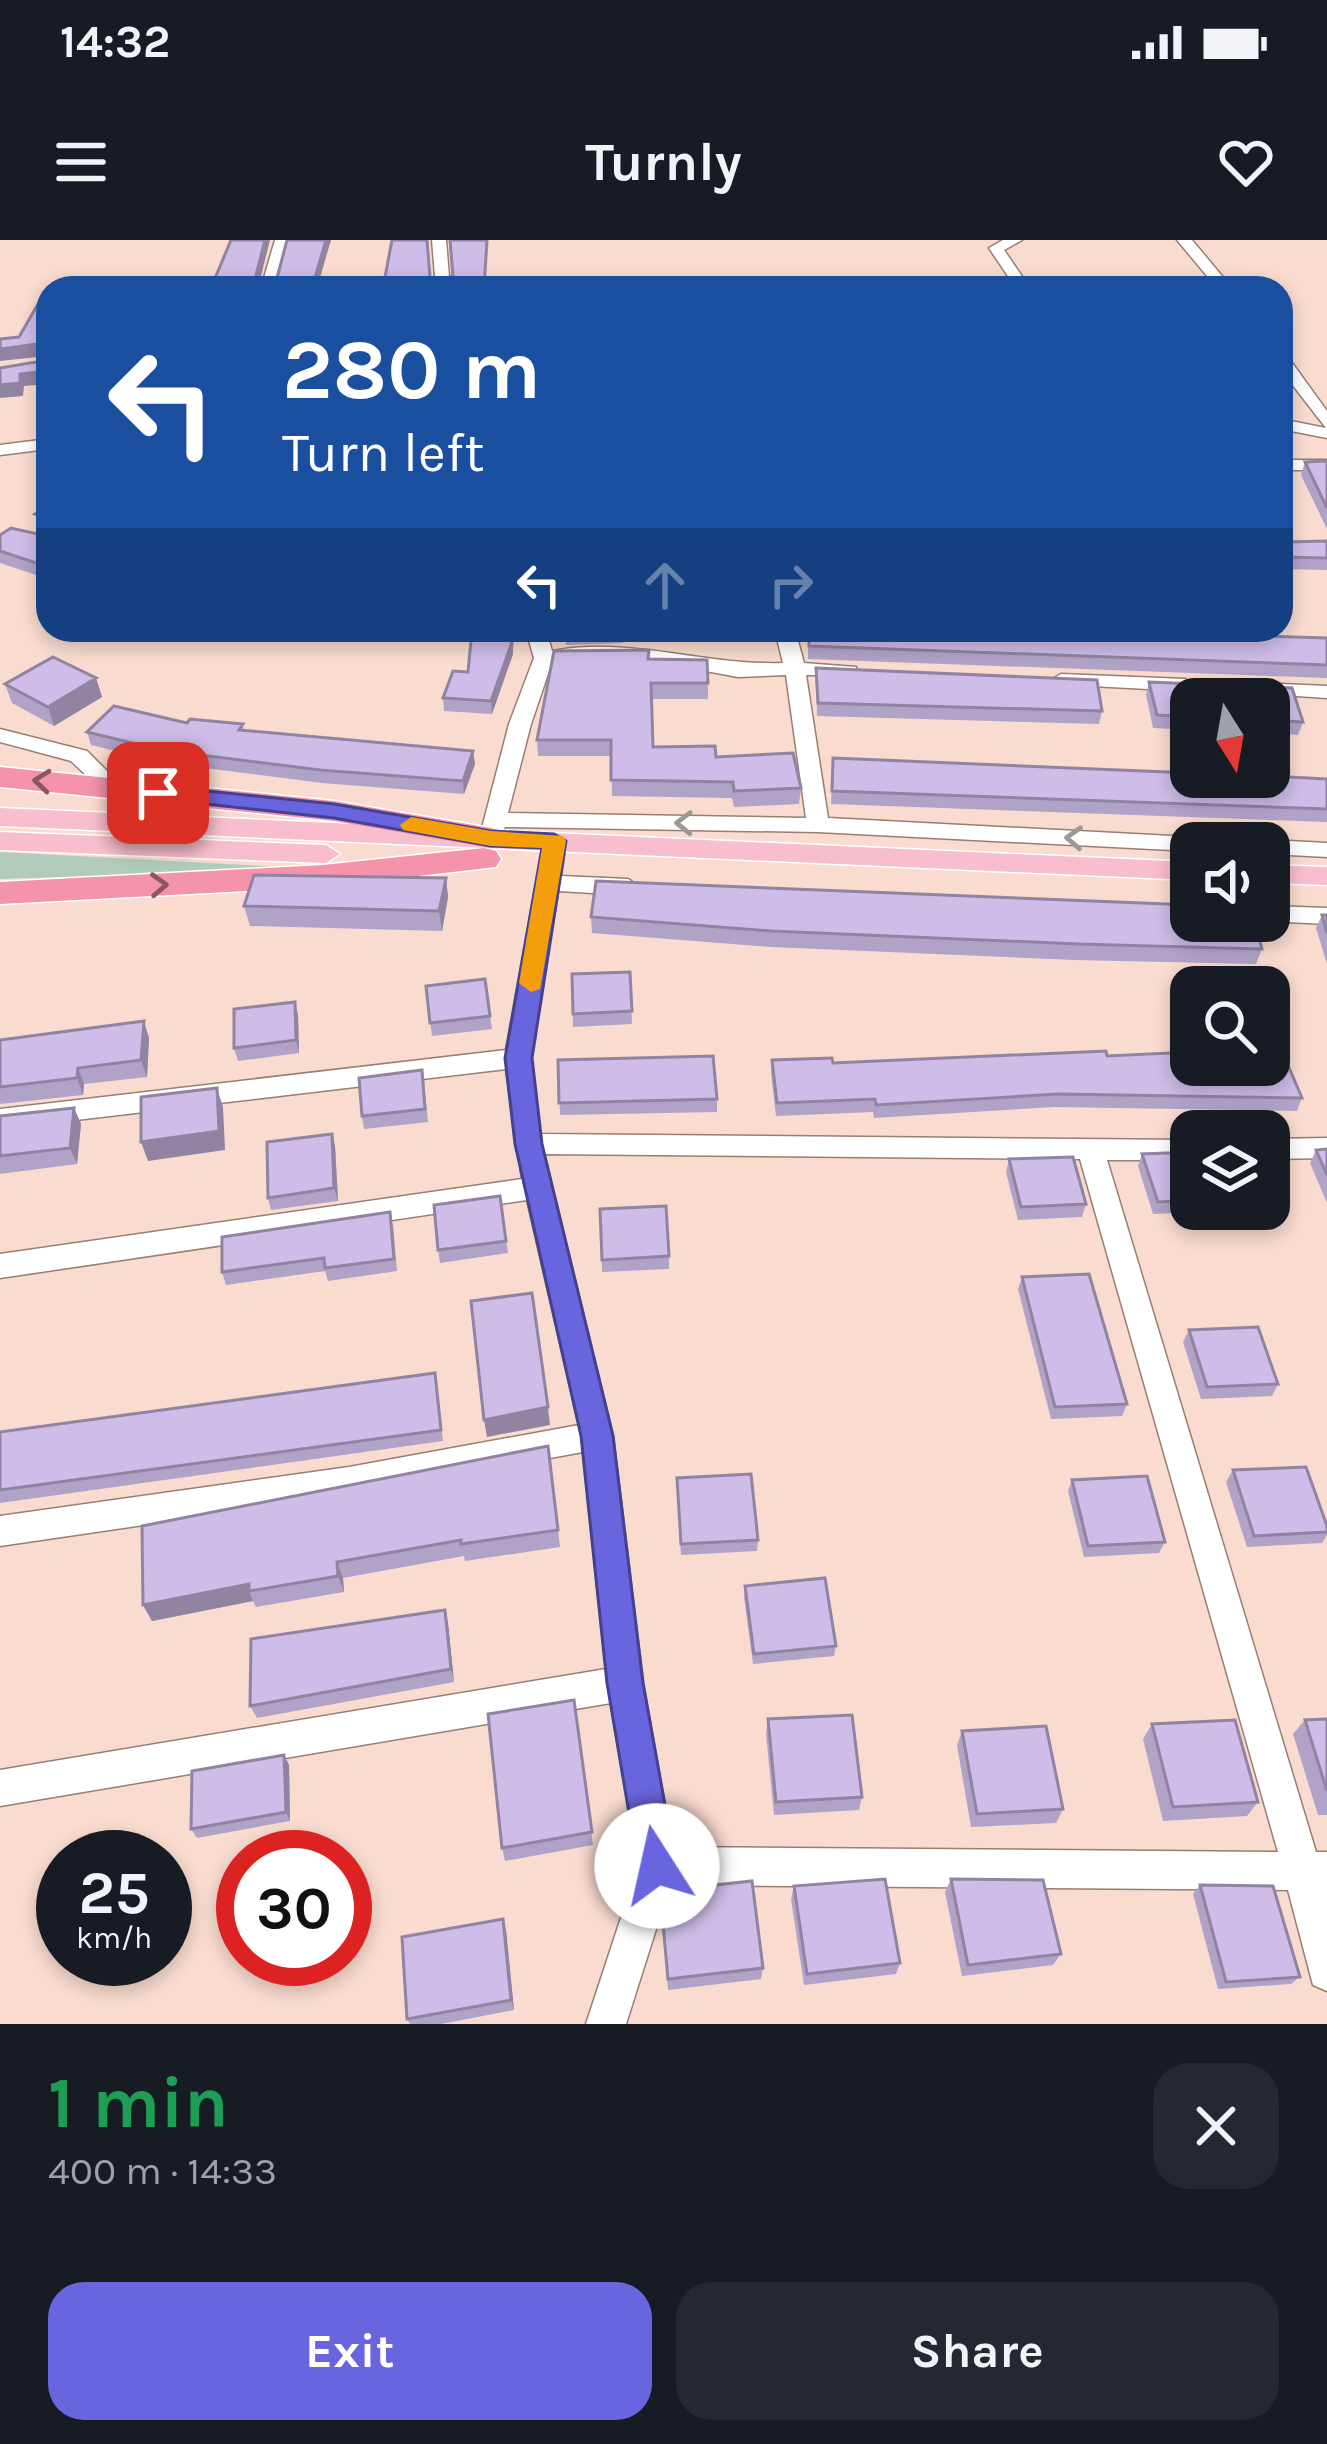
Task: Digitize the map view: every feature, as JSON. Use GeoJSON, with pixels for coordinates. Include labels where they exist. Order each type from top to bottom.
{"type":"FeatureCollection","features":[{"type":"Feature","properties":{"kind":"highway"},"geometry":{"type":"LineString","coordinates":[[0,776],[334,811],[490,839]]}},
{"type":"Feature","properties":{"kind":"highway"},"geometry":{"type":"LineString","coordinates":[[0,893],[323,876],[490,839]]}},
{"type":"Feature","properties":{"kind":"main road"},"geometry":{"type":"LineString","coordinates":[[0,817],[490,839],[551,862],[1170,889]]}},
{"type":"Feature","properties":{"kind":"main road"},"geometry":{"type":"LineString","coordinates":[[0,841],[490,839]]}},
{"type":"Feature","properties":{"kind":"main road"},"geometry":{"type":"LineString","coordinates":[[551,862],[1170,871]]}},
{"type":"Feature","properties":{"kind":"main road"},"geometry":{"type":"LineString","coordinates":[[1290,875],[1327,876]]}},
{"type":"Feature","properties":{"kind":"main road"},"geometry":{"type":"LineString","coordinates":[[1290,894],[1327,895]]}},
{"type":"Feature","properties":{"kind":"street"},"geometry":{"type":"LineString","coordinates":[[272,276],[282,240]]}},
{"type":"Feature","properties":{"kind":"street"},"geometry":{"type":"LineString","coordinates":[[440,240],[442,276]]}},
{"type":"Feature","properties":{"kind":"street"},"geometry":{"type":"LineString","coordinates":[[1015,240],[996,248],[1015,276]]}},
{"type":"Feature","properties":{"kind":"street"},"geometry":{"type":"LineString","coordinates":[[1184,240],[1215,276]]}},
{"type":"Feature","properties":{"kind":"street"},"geometry":{"type":"LineString","coordinates":[[1293,376],[1327,423]]}},
{"type":"Feature","properties":{"kind":"street"},"geometry":{"type":"LineString","coordinates":[[1293,426],[1327,433]]}},
{"type":"Feature","properties":{"kind":"street"},"geometry":{"type":"LineString","coordinates":[[0,450],[36,446]]}},
{"type":"Feature","properties":{"kind":"street"},"geometry":{"type":"LineString","coordinates":[[1293,465],[1327,465]]}},
{"type":"Feature","properties":{"kind":"street"},"geometry":{"type":"LineString","coordinates":[[539,642],[544,658],[520,724],[490,839],[818,825],[1170,843]]}},
{"type":"Feature","properties":{"kind":"street"},"geometry":{"type":"LineString","coordinates":[[787,642],[818,825]]}},
{"type":"Feature","properties":{"kind":"street"},"geometry":{"type":"LineString","coordinates":[[544,658],[577,652],[646,654],[737,671],[864,671]]}},
{"type":"Feature","properties":{"kind":"street"},"geometry":{"type":"LineString","coordinates":[[1049,680],[1170,685]]}},
{"type":"Feature","properties":{"kind":"street"},"geometry":{"type":"LineString","coordinates":[[1290,690],[1327,692]]}},
{"type":"Feature","properties":{"kind":"street"},"geometry":{"type":"LineString","coordinates":[[0,734],[79,756],[114,789]]}},
{"type":"Feature","properties":{"kind":"street"},"geometry":{"type":"LineString","coordinates":[[1290,849],[1327,850]]}},
{"type":"Feature","properties":{"kind":"street"},"geometry":{"type":"LineString","coordinates":[[606,2024],[657,1866],[625,1683],[597,1436],[529,1144],[518,1058],[551,862],[643,887]]}},
{"type":"Feature","properties":{"kind":"street"},"geometry":{"type":"LineString","coordinates":[[1290,915],[1327,916]]}},
{"type":"Feature","properties":{"kind":"street"},"geometry":{"type":"LineString","coordinates":[[0,1119],[518,1058]]}},
{"type":"Feature","properties":{"kind":"street"},"geometry":{"type":"LineString","coordinates":[[529,1144],[1170,1150]]}},
{"type":"Feature","properties":{"kind":"street"},"geometry":{"type":"LineString","coordinates":[[1290,1149],[1327,1148]]}},
{"type":"Feature","properties":{"kind":"street"},"geometry":{"type":"LineString","coordinates":[[1091,1151],[1315,1872],[1327,1971]]}},
{"type":"Feature","properties":{"kind":"street"},"geometry":{"type":"LineString","coordinates":[[0,1266],[538,1186]]}},
{"type":"Feature","properties":{"kind":"street"},"geometry":{"type":"LineString","coordinates":[[0,1531],[349,1480],[597,1436]]}},
{"type":"Feature","properties":{"kind":"street"},"geometry":{"type":"LineString","coordinates":[[0,1788],[625,1683]]}},
{"type":"Feature","properties":{"kind":"street"},"geometry":{"type":"LineString","coordinates":[[657,1866],[1315,1872]]}},
{"type":"Feature","properties":{"kind":"green space"},"geometry":{"type":"Polygon","coordinates":[[[0,852],[322,869],[0,879],[0,852]]]}},
{"type":"Feature","properties":{"kind":"building"},"geometry":{"type":"Polygon","coordinates":[[[231,240],[265,240],[256,276],[216,276],[231,240]]]}},
{"type":"Feature","properties":{"kind":"building"},"geometry":{"type":"Polygon","coordinates":[[[287,240],[326,240],[316,276],[278,276],[287,240]]]}},
{"type":"Feature","properties":{"kind":"building"},"geometry":{"type":"Polygon","coordinates":[[[392,240],[427,240],[430,276],[385,276],[392,240]]]}},
{"type":"Feature","properties":{"kind":"building"},"geometry":{"type":"Polygon","coordinates":[[[450,240],[487,240],[485,276],[453,276],[450,240]]]}},
{"type":"Feature","properties":{"kind":"building"},"geometry":{"type":"Polygon","coordinates":[[[36,307],[36,344],[0,349],[0,339],[19,337],[36,307]]]}},
{"type":"Feature","properties":{"kind":"building"},"geometry":{"type":"Polygon","coordinates":[[[36,362],[36,372],[20,374],[20,383],[0,385],[0,368],[36,362]]]}},
{"type":"Feature","properties":{"kind":"building"},"geometry":{"type":"Polygon","coordinates":[[[1327,461],[1327,508],[1305,462],[1327,461]]]}},
{"type":"Feature","properties":{"kind":"building"},"geometry":{"type":"Polygon","coordinates":[[[11,528],[36,534],[36,563],[0,551],[0,535],[11,528]]]}},
{"type":"Feature","properties":{"kind":"building"},"geometry":{"type":"Polygon","coordinates":[[[1327,541],[1327,558],[1293,557],[1293,542],[1327,541]]]}},
{"type":"Feature","properties":{"kind":"building"},"geometry":{"type":"Polygon","coordinates":[[[1293,637],[1327,638],[1327,665],[809,646],[809,642],[1293,642],[1293,637]]]}},
{"type":"Feature","properties":{"kind":"building"},"geometry":{"type":"Polygon","coordinates":[[[471,642],[512,642],[491,701],[443,698],[453,671],[468,672],[471,642]]]}},
{"type":"Feature","properties":{"kind":"building"},"geometry":{"type":"Polygon","coordinates":[[[649,650],[648,659],[707,660],[708,683],[651,683],[653,747],[715,746],[716,757],[793,753],[801,788],[734,791],[733,782],[611,780],[611,740],[537,740],[554,651],[649,650]]]}},
{"type":"Feature","properties":{"kind":"building"},"geometry":{"type":"Polygon","coordinates":[[[53,657],[96,678],[48,707],[5,684],[53,657]]]}},
{"type":"Feature","properties":{"kind":"building"},"geometry":{"type":"Polygon","coordinates":[[[816,668],[1097,680],[1102,711],[818,703],[816,668]]]}},
{"type":"Feature","properties":{"kind":"building"},"geometry":{"type":"Polygon","coordinates":[[[1149,682],[1170,683],[1170,716],[1157,715],[1149,682]]]}},
{"type":"Feature","properties":{"kind":"building"},"geometry":{"type":"Polygon","coordinates":[[[1290,688],[1292,688],[1303,722],[1290,721],[1290,688]]]}},
{"type":"Feature","properties":{"kind":"building"},"geometry":{"type":"Polygon","coordinates":[[[114,706],[187,723],[190,719],[243,724],[239,730],[473,751],[463,781],[320,770],[161,750],[87,732],[114,706]]]}},
{"type":"Feature","properties":{"kind":"building"},"geometry":{"type":"Polygon","coordinates":[[[833,758],[1170,772],[1170,798],[1290,798],[1290,777],[1327,779],[1327,809],[832,791],[833,758]]]}},
{"type":"Feature","properties":{"kind":"building"},"geometry":{"type":"Polygon","coordinates":[[[254,875],[446,878],[439,911],[244,906],[254,875]]]}},
{"type":"Feature","properties":{"kind":"building"},"geometry":{"type":"Polygon","coordinates":[[[596,881],[1170,904],[1170,942],[1260,942],[1262,949],[772,931],[591,917],[596,881]]]}},
{"type":"Feature","properties":{"kind":"building"},"geometry":{"type":"Polygon","coordinates":[[[630,972],[632,1011],[573,1014],[572,974],[630,972]]]}},
{"type":"Feature","properties":{"kind":"building"},"geometry":{"type":"Polygon","coordinates":[[[485,979],[490,1016],[430,1023],[426,986],[485,979]]]}},
{"type":"Feature","properties":{"kind":"building"},"geometry":{"type":"Polygon","coordinates":[[[295,1002],[296,1040],[234,1048],[234,1009],[295,1002]]]}},
{"type":"Feature","properties":{"kind":"building"},"geometry":{"type":"Polygon","coordinates":[[[144,1021],[141,1060],[78,1068],[77,1078],[0,1087],[0,1040],[144,1021]]]}},
{"type":"Feature","properties":{"kind":"building"},"geometry":{"type":"Polygon","coordinates":[[[1106,1051],[1107,1056],[1170,1053],[1170,1086],[1290,1086],[1290,1070],[1302,1098],[1058,1094],[876,1105],[875,1099],[777,1103],[772,1060],[832,1058],[833,1063],[1106,1051]]]}},
{"type":"Feature","properties":{"kind":"building"},"geometry":{"type":"Polygon","coordinates":[[[713,1056],[717,1099],[559,1103],[558,1060],[713,1056]]]}},
{"type":"Feature","properties":{"kind":"building"},"geometry":{"type":"Polygon","coordinates":[[[422,1070],[425,1109],[362,1116],[359,1078],[422,1070]]]}},
{"type":"Feature","properties":{"kind":"building"},"geometry":{"type":"Polygon","coordinates":[[[217,1088],[219,1131],[141,1142],[141,1097],[217,1088]]]}},
{"type":"Feature","properties":{"kind":"building"},"geometry":{"type":"Polygon","coordinates":[[[74,1108],[70,1148],[0,1156],[0,1116],[74,1108]]]}},
{"type":"Feature","properties":{"kind":"building"},"geometry":{"type":"Polygon","coordinates":[[[332,1134],[334,1188],[268,1198],[267,1142],[332,1134]]]}},
{"type":"Feature","properties":{"kind":"building"},"geometry":{"type":"Polygon","coordinates":[[[1327,1149],[1327,1175],[1316,1150],[1327,1149]]]}},
{"type":"Feature","properties":{"kind":"building"},"geometry":{"type":"Polygon","coordinates":[[[1170,1153],[1170,1201],[1158,1202],[1142,1154],[1170,1153]]]}},
{"type":"Feature","properties":{"kind":"building"},"geometry":{"type":"Polygon","coordinates":[[[1073,1157],[1086,1204],[1021,1207],[1009,1159],[1073,1157]]]}},
{"type":"Feature","properties":{"kind":"building"},"geometry":{"type":"Polygon","coordinates":[[[500,1196],[506,1241],[438,1250],[434,1205],[500,1196]]]}},
{"type":"Feature","properties":{"kind":"building"},"geometry":{"type":"Polygon","coordinates":[[[666,1206],[669,1256],[602,1260],[600,1209],[666,1206]]]}},
{"type":"Feature","properties":{"kind":"building"},"geometry":{"type":"Polygon","coordinates":[[[390,1212],[394,1259],[325,1268],[324,1258],[222,1272],[222,1237],[390,1212]]]}},
{"type":"Feature","properties":{"kind":"building"},"geometry":{"type":"Polygon","coordinates":[[[1089,1274],[1127,1404],[1055,1407],[1022,1277],[1089,1274]]]}},
{"type":"Feature","properties":{"kind":"building"},"geometry":{"type":"Polygon","coordinates":[[[532,1293],[548,1407],[484,1420],[471,1301],[532,1293]]]}},
{"type":"Feature","properties":{"kind":"building"},"geometry":{"type":"Polygon","coordinates":[[[1258,1327],[1278,1384],[1207,1387],[1189,1330],[1258,1327]]]}},
{"type":"Feature","properties":{"kind":"building"},"geometry":{"type":"Polygon","coordinates":[[[435,1373],[441,1430],[0,1490],[0,1432],[435,1373]]]}},
{"type":"Feature","properties":{"kind":"building"},"geometry":{"type":"Polygon","coordinates":[[[548,1446],[558,1530],[461,1544],[461,1540],[337,1562],[338,1576],[249,1591],[249,1584],[143,1605],[142,1526],[548,1446]]]}},
{"type":"Feature","properties":{"kind":"building"},"geometry":{"type":"Polygon","coordinates":[[[1306,1467],[1327,1532],[1254,1536],[1233,1470],[1306,1467]]]}},
{"type":"Feature","properties":{"kind":"building"},"geometry":{"type":"Polygon","coordinates":[[[751,1474],[758,1540],[681,1544],[677,1478],[751,1474]]]}},
{"type":"Feature","properties":{"kind":"building"},"geometry":{"type":"Polygon","coordinates":[[[1147,1476],[1165,1542],[1088,1546],[1072,1480],[1147,1476]]]}},
{"type":"Feature","properties":{"kind":"building"},"geometry":{"type":"Polygon","coordinates":[[[825,1578],[836,1646],[754,1654],[745,1586],[825,1578]]]}},
{"type":"Feature","properties":{"kind":"building"},"geometry":{"type":"Polygon","coordinates":[[[445,1610],[451,1669],[250,1706],[251,1639],[445,1610]]]}},
{"type":"Feature","properties":{"kind":"building"},"geometry":{"type":"Polygon","coordinates":[[[574,1700],[592,1832],[502,1848],[488,1714],[574,1700]]]}},
{"type":"Feature","properties":{"kind":"building"},"geometry":{"type":"Polygon","coordinates":[[[852,1715],[862,1797],[776,1802],[768,1719],[852,1715]]]}},
{"type":"Feature","properties":{"kind":"building"},"geometry":{"type":"Polygon","coordinates":[[[1327,1719],[1327,1791],[1305,1720],[1327,1719]]]}},
{"type":"Feature","properties":{"kind":"building"},"geometry":{"type":"Polygon","coordinates":[[[1235,1720],[1258,1802],[1173,1807],[1152,1724],[1235,1720]]]}},
{"type":"Feature","properties":{"kind":"building"},"geometry":{"type":"Polygon","coordinates":[[[1046,1726],[1063,1809],[977,1814],[962,1731],[1046,1726]]]}},
{"type":"Feature","properties":{"kind":"building"},"geometry":{"type":"Polygon","coordinates":[[[284,1755],[286,1812],[191,1829],[192,1771],[284,1755]]]}},
{"type":"Feature","properties":{"kind":"building"},"geometry":{"type":"Polygon","coordinates":[[[885,1879],[900,1963],[807,1974],[794,1886],[885,1879]]]}},
{"type":"Feature","properties":{"kind":"building"},"geometry":{"type":"Polygon","coordinates":[[[951,1879],[1043,1880],[1061,1954],[968,1965],[951,1879]]]}},
{"type":"Feature","properties":{"kind":"building"},"geometry":{"type":"Polygon","coordinates":[[[752,1881],[763,1968],[668,1979],[662,1913],[669,1890],[752,1881]]]}},
{"type":"Feature","properties":{"kind":"building"},"geometry":{"type":"Polygon","coordinates":[[[1200,1885],[1273,1886],[1300,1977],[1226,1982],[1200,1885]]]}},
{"type":"Feature","properties":{"kind":"building"},"geometry":{"type":"Polygon","coordinates":[[[503,1919],[511,2000],[407,2019],[402,1937],[503,1919]]]}},
{"type":"Feature","properties":{"kind":"slow traffic"},"geometry":{"type":"LineString","coordinates":[[411,825],[491,838],[554,841],[531,983]]}},
{"type":"Feature","properties":{"kind":"route"},"geometry":{"type":"LineString","coordinates":[[158,793],[334,811],[491,838],[554,841],[518,1058],[529,1144],[597,1436],[625,1683],[657,1866]]}}]}
